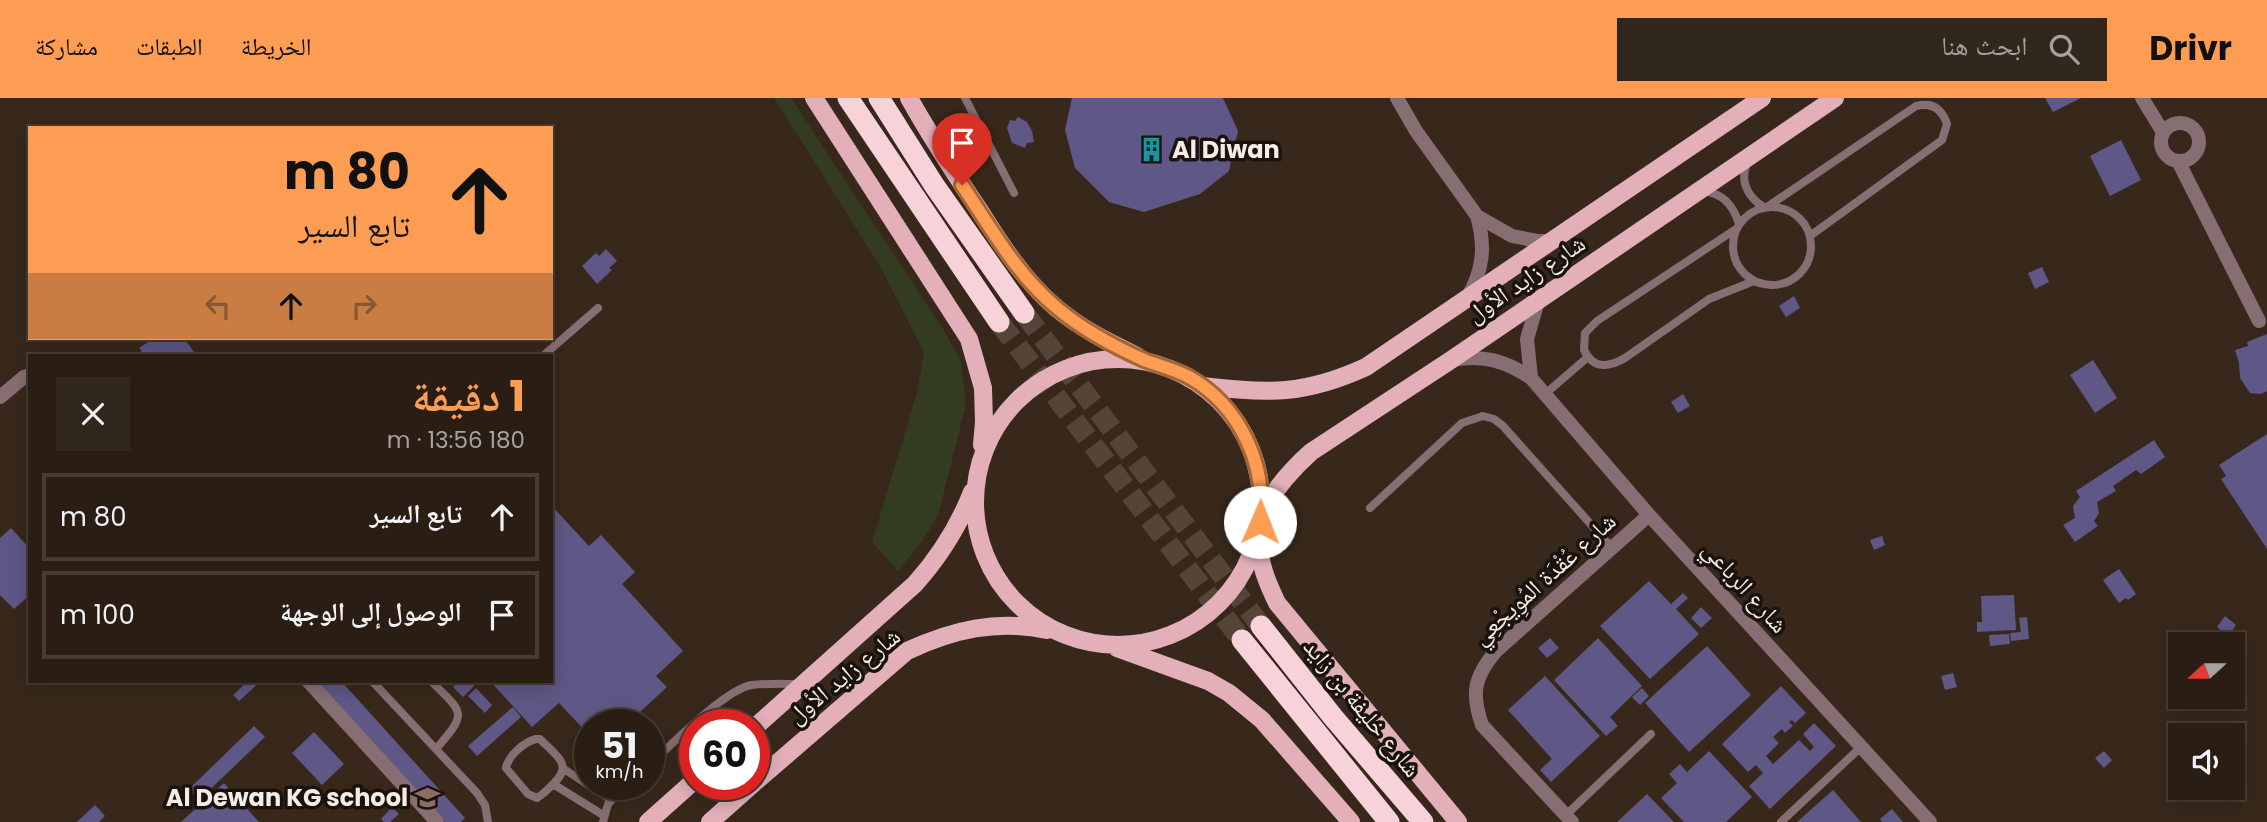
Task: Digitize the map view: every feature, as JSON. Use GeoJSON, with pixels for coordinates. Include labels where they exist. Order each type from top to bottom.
{"type":"FeatureCollection","features":[{"type":"Feature","properties":{"kind":"highway"},"geometry":{"type":"LineString","coordinates":[[848,98],[999,322]]}},
{"type":"Feature","properties":{"kind":"highway"},"geometry":{"type":"LineString","coordinates":[[879,98],[934,185],[1024,313]]}},
{"type":"Feature","properties":{"kind":"highway","name":"شارع خليفة بن زايد"},"geometry":{"type":"LineString","coordinates":[[1261,626],[1333,717],[1423,822]]}},
{"type":"Feature","properties":{"kind":"highway","name":"شارع خليفة بن زايد"},"geometry":{"type":"LineString","coordinates":[[1242,640],[1389,822]]}},
{"type":"Feature","properties":{"kind":"main road"},"geometry":{"type":"LineString","coordinates":[[814,98],[969,339],[983,388],[984,422],[976,517],[979,535],[992,570],[1002,586],[1027,613],[1059,633],[1111,646],[1208,681],[1230,693],[1262,720],[1351,822]]}},
{"type":"Feature","properties":{"kind":"main road"},"geometry":{"type":"LineString","coordinates":[[909,98],[936,145],[1020,272],[1041,294],[1091,332],[1147,361],[1182,373],[1202,386],[1234,417],[1248,443],[1258,471],[1259,555],[1277,603],[1458,822]]}},
{"type":"Feature","properties":{"kind":"main road","name":"شارع زايد الأول"},"geometry":{"type":"LineString","coordinates":[[1202,386],[1270,393],[1304,390],[1336,381],[1366,367],[1398,348],[1466,298],[1762,98]]}},
{"type":"Feature","properties":{"kind":"main road","name":"شارع زايد الأول"},"geometry":{"type":"LineString","coordinates":[[1260,522],[1273,491],[1311,452],[1836,98]]}},
{"type":"Feature","properties":{"kind":"main road","name":"شارع زايد الأول"},"geometry":{"type":"LineString","coordinates":[[770,713],[915,584],[937,560],[954,533],[992,433],[1006,412],[1023,394],[1050,375],[1097,359],[1130,358],[1147,361]]}},
{"type":"Feature","properties":{"kind":"main road"},"geometry":{"type":"LineString","coordinates":[[1111,646],[1148,643],[1183,631],[1199,621],[1220,603],[1238,581],[1254,548],[1260,522]]}},
{"type":"Feature","properties":{"kind":"main road","name":"شارع زايد الأول"},"geometry":{"type":"LineString","coordinates":[[770,770],[906,651],[945,635],[997,625],[1028,626],[1059,633]]}},
{"type":"Feature","properties":{"kind":"main road"},"geometry":{"type":"LineString","coordinates":[[648,822],[679,794]]}},
{"type":"Feature","properties":{"kind":"main road","name":"شارع زايد الأول"},"geometry":{"type":"LineString","coordinates":[[710,822],[735,800]]}},
{"type":"Feature","properties":{"kind":"street"},"geometry":{"type":"LineString","coordinates":[[1397,98],[1416,131],[1477,216],[1483,250],[1478,275],[1466,298]]}},
{"type":"Feature","properties":{"kind":"street"},"geometry":{"type":"LineString","coordinates":[[2142,98],[2163,132]]}},
{"type":"Feature","properties":{"kind":"street"},"geometry":{"type":"LineString","coordinates":[[2178,161],[2190,158],[2199,141],[2193,128],[2182,122],[2169,126],[2163,132],[2162,149],[2166,155],[2178,161],[2259,321]]}},
{"type":"Feature","properties":{"kind":"street"},"geometry":{"type":"LineString","coordinates":[[1477,216],[1512,236],[1551,241]]}},
{"type":"Feature","properties":{"kind":"street"},"geometry":{"type":"LineString","coordinates":[[1531,378],[1527,339],[1538,300]]}},
{"type":"Feature","properties":{"kind":"street","name":"شارع الرباعي"},"geometry":{"type":"LineString","coordinates":[[1451,360],[1471,357],[1493,359],[1513,366],[1531,378],[1649,515],[1930,822]]}},
{"type":"Feature","properties":{"kind":"street"},"geometry":{"type":"LineString","coordinates":[[0,397],[27,376]]}},
{"type":"Feature","properties":{"kind":"street","name":"شارع عُقْدَة المُوِيجْعِي"},"geometry":{"type":"LineString","coordinates":[[1569,819],[1482,725],[1476,706],[1476,685],[1483,666],[1496,651],[1649,515]]}},
{"type":"Feature","properties":{"kind":"street"},"geometry":{"type":"LineString","coordinates":[[310,683],[437,822]]}},
{"type":"Feature","properties":{"kind":"lane"},"geometry":{"type":"LineString","coordinates":[[918,98],[936,145]]}},
{"type":"Feature","properties":{"kind":"lane"},"geometry":{"type":"LineString","coordinates":[[965,98],[1014,193]]}},
{"type":"Feature","properties":{"kind":"lane"},"geometry":{"type":"LineString","coordinates":[[1754,281],[1709,299],[1612,365],[1598,365],[1588,357],[1583,341],[1590,327],[1737,227],[1750,213],[1766,207],[1916,106],[1932,106],[1939,110],[1947,124],[1942,140],[1810,236]]}},
{"type":"Feature","properties":{"kind":"lane"},"geometry":{"type":"LineString","coordinates":[[1699,190],[1721,196],[1730,203],[1737,227],[1733,239],[1734,259],[1739,268],[1754,281],[1776,285],[1791,280],[1799,274],[1810,256],[1810,236],[1797,216],[1783,208],[1766,207],[1754,201],[1747,191],[1744,178],[1746,165],[1752,154]]}},
{"type":"Feature","properties":{"kind":"lane"},"geometry":{"type":"LineString","coordinates":[[545,354],[598,307]]}},
{"type":"Feature","properties":{"kind":"lane"},"geometry":{"type":"LineString","coordinates":[[1545,394],[1588,357]]}},
{"type":"Feature","properties":{"kind":"lane"},"geometry":{"type":"LineString","coordinates":[[1370,508],[1462,423],[1483,416],[1494,419],[1503,426],[1612,548]]}},
{"type":"Feature","properties":{"kind":"lane"},"geometry":{"type":"LineString","coordinates":[[374,683],[477,793],[485,805],[488,822]]}},
{"type":"Feature","properties":{"kind":"lane"},"geometry":{"type":"LineString","coordinates":[[433,683],[454,705],[459,718],[436,749]]}},
{"type":"Feature","properties":{"kind":"lane"},"geometry":{"type":"LineString","coordinates":[[665,751],[720,701],[739,689],[751,685],[804,684]]}},
{"type":"Feature","properties":{"kind":"lane","name":"شارع عُقْدَة المُوِيجْعِي"},"geometry":{"type":"LineString","coordinates":[[1569,819],[1651,734]]}},
{"type":"Feature","properties":{"kind":"lane"},"geometry":{"type":"LineString","coordinates":[[540,739],[564,769],[563,775],[553,784],[541,796],[532,797],[508,772],[506,763],[527,742],[540,739]]}},
{"type":"Feature","properties":{"kind":"lane"},"geometry":{"type":"LineString","coordinates":[[1781,822],[1861,747]]}},
{"type":"Feature","properties":{"kind":"lane"},"geometry":{"type":"LineString","coordinates":[[564,769],[574,776]]}},
{"type":"Feature","properties":{"kind":"lane"},"geometry":{"type":"LineString","coordinates":[[553,784],[603,819],[611,800]]}},
{"type":"Feature","properties":{"kind":"green space"},"geometry":{"type":"Polygon","coordinates":[[[774,98],[791,98],[945,332],[961,362],[966,405],[938,515],[923,540],[898,571],[872,542],[917,393],[924,353],[880,266],[774,98]]]}},
{"type":"Feature","properties":{"kind":"building","name":"Al Diwan"},"geometry":{"type":"Polygon","coordinates":[[[1072,98],[1223,98],[1238,131],[1229,171],[1200,194],[1144,212],[1109,202],[1075,168],[1065,130],[1072,98]]]}},
{"type":"Feature","properties":{"kind":"building"},"geometry":{"type":"Polygon","coordinates":[[[2045,98],[2081,98],[2053,112],[2045,98]]]}},
{"type":"Feature","properties":{"kind":"building"},"geometry":{"type":"Polygon","coordinates":[[[1018,117],[1027,122],[1032,131],[1034,142],[1027,143],[1025,148],[1012,143],[1007,128],[1010,120],[1015,121],[1018,117]]]}},
{"type":"Feature","properties":{"kind":"building"},"geometry":{"type":"Polygon","coordinates":[[[2121,140],[2141,180],[2110,196],[2090,156],[2121,140]]]}},
{"type":"Feature","properties":{"kind":"building"},"geometry":{"type":"Polygon","coordinates":[[[606,249],[617,261],[609,268],[612,270],[597,284],[582,266],[596,253],[599,256],[606,249]]]}},
{"type":"Feature","properties":{"kind":"building"},"geometry":{"type":"Polygon","coordinates":[[[2042,267],[2049,282],[2035,289],[2028,273],[2042,267]]]}},
{"type":"Feature","properties":{"kind":"building"},"geometry":{"type":"Polygon","coordinates":[[[1794,296],[1800,308],[1786,317],[1779,306],[1794,296]]]}},
{"type":"Feature","properties":{"kind":"building"},"geometry":{"type":"Polygon","coordinates":[[[2267,334],[2267,391],[2261,394],[2250,393],[2240,378],[2235,350],[2248,346],[2247,342],[2267,334]]]}},
{"type":"Feature","properties":{"kind":"building"},"geometry":{"type":"Polygon","coordinates":[[[151,340],[185,340],[195,354],[138,354],[142,351],[139,348],[151,340]]]}},
{"type":"Feature","properties":{"kind":"building"},"geometry":{"type":"Polygon","coordinates":[[[2093,360],[2117,398],[2095,413],[2070,375],[2093,360]]]}},
{"type":"Feature","properties":{"kind":"building"},"geometry":{"type":"Polygon","coordinates":[[[1683,394],[1690,406],[1678,413],[1671,402],[1683,394]]]}},
{"type":"Feature","properties":{"kind":"building"},"geometry":{"type":"Polygon","coordinates":[[[2267,434],[2267,549],[2221,479],[2226,476],[2219,465],[2267,434]]]}},
{"type":"Feature","properties":{"kind":"building"},"geometry":{"type":"Polygon","coordinates":[[[2154,440],[2165,457],[2141,474],[2136,470],[2113,486],[2116,491],[2097,502],[2099,513],[2094,521],[2098,526],[2075,542],[2063,525],[2075,518],[2073,506],[2080,497],[2076,491],[2154,440]]]}},
{"type":"Feature","properties":{"kind":"building"},"geometry":{"type":"Polygon","coordinates":[[[553,507],[589,546],[601,535],[635,572],[622,584],[683,651],[656,676],[667,687],[643,709],[574,709],[574,719],[559,703],[532,727],[492,683],[553,683],[553,507]]]}},
{"type":"Feature","properties":{"kind":"building"},"geometry":{"type":"Polygon","coordinates":[[[11,528],[28,547],[28,597],[14,609],[0,595],[0,538],[11,528]]]}},
{"type":"Feature","properties":{"kind":"building"},"geometry":{"type":"Polygon","coordinates":[[[1882,536],[1885,545],[1874,550],[1870,540],[1882,536]]]}},
{"type":"Feature","properties":{"kind":"building"},"geometry":{"type":"Polygon","coordinates":[[[2119,569],[2136,594],[2119,603],[2103,580],[2119,569]]]}},
{"type":"Feature","properties":{"kind":"building"},"geometry":{"type":"Polygon","coordinates":[[[1649,581],[1671,604],[1683,593],[1688,598],[1676,609],[1699,634],[1650,679],[1600,626],[1649,581]]]}},
{"type":"Feature","properties":{"kind":"building"},"geometry":{"type":"Polygon","coordinates":[[[2014,595],[2016,630],[1977,632],[1977,622],[1982,622],[1981,596],[2014,595]]]}},
{"type":"Feature","properties":{"kind":"building"},"geometry":{"type":"Polygon","coordinates":[[[1701,607],[1712,618],[1701,628],[1691,618],[1701,607]]]}},
{"type":"Feature","properties":{"kind":"building"},"geometry":{"type":"Polygon","coordinates":[[[2225,616],[2236,625],[2231,632],[2223,632],[2217,627],[2225,616]]]}},
{"type":"Feature","properties":{"kind":"building"},"geometry":{"type":"Polygon","coordinates":[[[2027,617],[2029,639],[2011,641],[2010,633],[2021,632],[2019,618],[2027,617]]]}},
{"type":"Feature","properties":{"kind":"building"},"geometry":{"type":"Polygon","coordinates":[[[2009,634],[2010,644],[1990,646],[1989,635],[2009,634]]]}},
{"type":"Feature","properties":{"kind":"building"},"geometry":{"type":"Polygon","coordinates":[[[1550,638],[1559,648],[1547,658],[1538,648],[1550,638]]]}},
{"type":"Feature","properties":{"kind":"building"},"geometry":{"type":"Polygon","coordinates":[[[1598,638],[1642,686],[1610,717],[1618,726],[1606,736],[1554,680],[1598,638]]]}},
{"type":"Feature","properties":{"kind":"building"},"geometry":{"type":"Polygon","coordinates":[[[1707,646],[1751,695],[1689,752],[1645,703],[1707,646]]]}},
{"type":"Feature","properties":{"kind":"building"},"geometry":{"type":"Polygon","coordinates":[[[1953,673],[1957,687],[1945,690],[1941,676],[1953,673]]]}},
{"type":"Feature","properties":{"kind":"building"},"geometry":{"type":"Polygon","coordinates":[[[1545,676],[1600,736],[1551,782],[1540,770],[1552,759],[1508,710],[1545,676]]]}},
{"type":"Feature","properties":{"kind":"building"},"geometry":{"type":"Polygon","coordinates":[[[246,683],[259,683],[239,701],[233,695],[246,683]]]}},
{"type":"Feature","properties":{"kind":"building"},"geometry":{"type":"Polygon","coordinates":[[[319,683],[343,683],[465,818],[461,822],[445,822],[319,683]]]}},
{"type":"Feature","properties":{"kind":"building"},"geometry":{"type":"Polygon","coordinates":[[[457,683],[477,683],[463,697],[453,687],[457,683]]]}},
{"type":"Feature","properties":{"kind":"building"},"geometry":{"type":"Polygon","coordinates":[[[1781,686],[1806,713],[1795,723],[1792,720],[1789,722],[1793,726],[1785,733],[1782,729],[1773,737],[1779,743],[1766,756],[1773,764],[1799,740],[1810,751],[1814,747],[1803,734],[1814,723],[1836,746],[1770,809],[1749,786],[1763,773],[1756,765],[1748,772],[1722,744],[1781,686]]]}},
{"type":"Feature","properties":{"kind":"building"},"geometry":{"type":"Polygon","coordinates":[[[476,688],[492,705],[485,713],[468,696],[476,688]]]}},
{"type":"Feature","properties":{"kind":"building"},"geometry":{"type":"Polygon","coordinates":[[[1642,688],[1649,696],[1640,705],[1632,697],[1642,688]]]}},
{"type":"Feature","properties":{"kind":"building"},"geometry":{"type":"Polygon","coordinates":[[[513,707],[521,717],[477,756],[468,746],[513,707]]]}},
{"type":"Feature","properties":{"kind":"building"},"geometry":{"type":"Polygon","coordinates":[[[254,726],[265,737],[199,800],[189,789],[254,726]]]}},
{"type":"Feature","properties":{"kind":"building"},"geometry":{"type":"Polygon","coordinates":[[[314,732],[344,764],[322,785],[292,753],[314,732]]]}},
{"type":"Feature","properties":{"kind":"building"},"geometry":{"type":"Polygon","coordinates":[[[1709,751],[1752,797],[1726,822],[1684,822],[1661,798],[1677,783],[1669,774],[1680,764],[1687,772],[1709,751]]]}},
{"type":"Feature","properties":{"kind":"building"},"geometry":{"type":"Polygon","coordinates":[[[2104,751],[2112,760],[2104,768],[2095,758],[2104,751]]]}},
{"type":"Feature","properties":{"kind":"building"},"geometry":{"type":"Polygon","coordinates":[[[224,783],[259,822],[181,822],[224,783]]]}},
{"type":"Feature","properties":{"kind":"building"},"geometry":{"type":"Polygon","coordinates":[[[1833,790],[1861,822],[1797,822],[1833,790]]]}},
{"type":"Feature","properties":{"kind":"building"},"geometry":{"type":"Polygon","coordinates":[[[1647,794],[1674,822],[1617,822],[1647,794]]]}},
{"type":"Feature","properties":{"kind":"building"},"geometry":{"type":"Polygon","coordinates":[[[95,805],[105,816],[99,822],[77,822],[95,805]]]}},
{"type":"Feature","properties":{"kind":"building"},"geometry":{"type":"Polygon","coordinates":[[[392,807],[399,814],[390,822],[384,822],[381,819],[392,807]]]}},
{"type":"Feature","properties":{"kind":"building"},"geometry":{"type":"Polygon","coordinates":[[[1892,809],[1903,822],[1882,822],[1880,819],[1892,809]]]}},
{"type":"Feature","properties":{"kind":"tunnel"},"geometry":{"type":"LineString","coordinates":[[1024,313],[1261,626]]}},
{"type":"Feature","properties":{"kind":"tunnel"},"geometry":{"type":"LineString","coordinates":[[999,322],[1242,640]]}},
{"type":"Feature","properties":{"kind":"place","name":"Al Diwan"},"geometry":{"type":"Point","coordinates":[1152,150]}},
{"type":"Feature","properties":{"kind":"place","name":"Al Dewan KG school"},"geometry":{"type":"Point","coordinates":[428,798]}},
{"type":"Feature","properties":{"kind":"route"},"geometry":{"type":"LineString","coordinates":[[962,185],[1020,272],[1056,308],[1109,343],[1192,379],[1214,395],[1234,417],[1248,443],[1258,471],[1261,485],[1260,522]]}}]}
